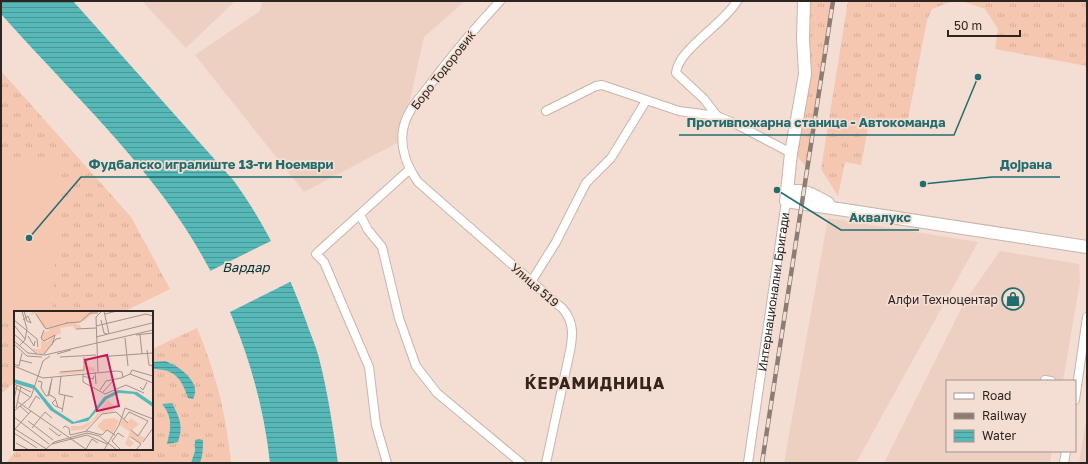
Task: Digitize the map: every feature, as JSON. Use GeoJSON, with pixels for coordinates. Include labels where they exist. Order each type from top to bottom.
{"type":"FeatureCollection","features":[{"type":"Feature","properties":{"kind":"street","name":"Боро Тодоровиќ"},"geometry":{"type":"LineString","coordinates":[[410,169],[402,145],[403,130],[407,116],[446,63],[500,1]]}},
{"type":"Feature","properties":{"kind":"street"},"geometry":{"type":"LineString","coordinates":[[716,116],[704,99],[676,72],[676,67],[688,49],[708,32],[737,1]]}},
{"type":"Feature","properties":{"kind":"street","name":"Интернационални Бригади"},"geometry":{"type":"LineString","coordinates":[[748,463],[791,153],[805,74],[803,39],[804,1]]}},
{"type":"Feature","properties":{"kind":"street"},"geometry":{"type":"LineString","coordinates":[[546,111],[596,86],[602,85],[679,111],[716,116],[734,123],[791,153],[797,180],[806,191]]}},
{"type":"Feature","properties":{"kind":"street"},"geometry":{"type":"LineString","coordinates":[[531,282],[556,242],[586,183],[611,158],[646,101]]}},
{"type":"Feature","properties":{"kind":"street"},"geometry":{"type":"LineString","coordinates":[[387,463],[376,425],[368,367],[324,262],[316,254],[410,169]]}},
{"type":"Feature","properties":{"kind":"street","name":"Улица 519"},"geometry":{"type":"LineString","coordinates":[[410,169],[418,182],[566,312],[571,322],[573,333],[546,463]]}},
{"type":"Feature","properties":{"kind":"street"},"geometry":{"type":"LineString","coordinates":[[786,197],[795,191],[806,191]]}},
{"type":"Feature","properties":{"kind":"street","name":"Интернационални Бригади"},"geometry":{"type":"LineString","coordinates":[[806,191],[836,207]]}},
{"type":"Feature","properties":{"kind":"street","name":"Интернационални Бригади"},"geometry":{"type":"LineString","coordinates":[[786,197],[836,207],[1087,247]]}},
{"type":"Feature","properties":{"kind":"street"},"geometry":{"type":"LineString","coordinates":[[360,215],[368,230],[382,247],[399,318],[416,366],[437,393],[521,463]]}},
{"type":"Feature","properties":{"kind":"street"},"geometry":{"type":"LineString","coordinates":[[1076,385],[1087,316]]}},
{"type":"Feature","properties":{"kind":"street"},"geometry":{"type":"LineString","coordinates":[[1064,463],[1066,452]]}},
{"type":"Feature","properties":{"kind":"shaded area"},"geometry":{"type":"Polygon","coordinates":[[[142,1],[235,1],[186,48],[142,1]]]}},
{"type":"Feature","properties":{"kind":"shaded area"},"geometry":{"type":"Polygon","coordinates":[[[262,1],[465,1],[424,37],[401,141],[304,192],[195,55],[260,11],[262,1]]]}},
{"type":"Feature","properties":{"kind":"shaded area"},"geometry":{"type":"Polygon","coordinates":[[[828,218],[978,242],[856,463],[784,463],[828,218]]]}},
{"type":"Feature","properties":{"kind":"shaded area"},"geometry":{"type":"Polygon","coordinates":[[[1000,251],[1079,264],[1080,282],[1063,380],[946,380],[946,452],[1052,452],[1050,463],[884,463],[965,301],[1000,251]]]}},
{"type":"Feature","properties":{"kind":"shaded area"},"geometry":{"type":"Polygon","coordinates":[[[1087,415],[1087,463],[1079,463],[1087,415]]]}},
{"type":"Feature","properties":{"kind":"green space"},"geometry":{"type":"Polygon","coordinates":[[[809,1],[834,1],[807,168],[794,153],[809,1]]]}},
{"type":"Feature","properties":{"kind":"green space"},"geometry":{"type":"Polygon","coordinates":[[[848,1],[953,1],[932,9],[927,20],[906,130],[869,123],[861,165],[845,162],[838,196],[821,169],[848,1]]]}},
{"type":"Feature","properties":{"kind":"green space"},"geometry":{"type":"Polygon","coordinates":[[[962,1],[1087,1],[1087,66],[995,49],[998,29],[985,9],[962,1]]]}},
{"type":"Feature","properties":{"kind":"green space"},"geometry":{"type":"Polygon","coordinates":[[[1,71],[131,217],[170,289],[125,311],[14,311],[14,383],[1,394],[1,71]]]}},
{"type":"Feature","properties":{"kind":"green space"},"geometry":{"type":"Polygon","coordinates":[[[1,160],[61,163],[52,311],[14,311],[14,324],[1,323],[1,160]]]}},
{"type":"Feature","properties":{"kind":"green space"},"geometry":{"type":"Polygon","coordinates":[[[197,328],[215,378],[223,410],[231,463],[7,462],[16,450],[153,450],[153,349],[197,328]]]}},
{"type":"Feature","properties":{"kind":"water","name":"Вардар"},"geometry":{"type":"Polygon","coordinates":[[[1,1],[73,1],[234,181],[256,214],[275,248],[292,284],[315,344],[328,397],[338,463],[270,463],[265,428],[247,358],[221,291],[204,259],[165,199],[146,175],[106,128],[1,14],[1,1]]]}},
{"type":"Feature","properties":{"kind":"water"},"geometry":{"type":"Polygon","coordinates":[[[165,361],[170,363],[188,376],[195,387],[193,399],[188,398],[183,385],[176,376],[160,369],[153,369],[153,362],[165,361]]]}},
{"type":"Feature","properties":{"kind":"water"},"geometry":{"type":"Polygon","coordinates":[[[172,403],[179,417],[181,431],[178,442],[167,444],[170,423],[166,409],[162,404],[172,403]]]}},
{"type":"Feature","properties":{"kind":"water"},"geometry":{"type":"Polygon","coordinates":[[[195,440],[203,440],[203,452],[200,463],[191,463],[195,451],[195,440]]]}},
{"type":"Feature","properties":{"kind":"pier"},"geometry":{"type":"Polygon","coordinates":[[[273,240],[292,281],[228,313],[208,272],[273,240]]]}},
{"type":"Feature","properties":{"kind":"railway"},"geometry":{"type":"LineString","coordinates":[[762,463],[833,1]]}},
{"type":"Feature","properties":{"kind":"place","name":"Противпожарна станица - Автокоманда"},"geometry":{"type":"Point","coordinates":[978,77]}},
{"type":"Feature","properties":{"kind":"place","name":"Дојрана"},"geometry":{"type":"Point","coordinates":[923,184]}},
{"type":"Feature","properties":{"kind":"place","name":"Аквалукс"},"geometry":{"type":"Point","coordinates":[777,190]}},
{"type":"Feature","properties":{"kind":"place","name":"Фудбалско игралиште 13-ти Ноември"},"geometry":{"type":"Point","coordinates":[29,238]}},
{"type":"Feature","properties":{"kind":"place","name":"Алфи Техноцентар"},"geometry":{"type":"Point","coordinates":[1013,299]}},
{"type":"Feature","properties":{"kind":"district","name":"ЌЕРАМИДНИЦА"},"geometry":{"type":"Point","coordinates":[595,383]}}]}
